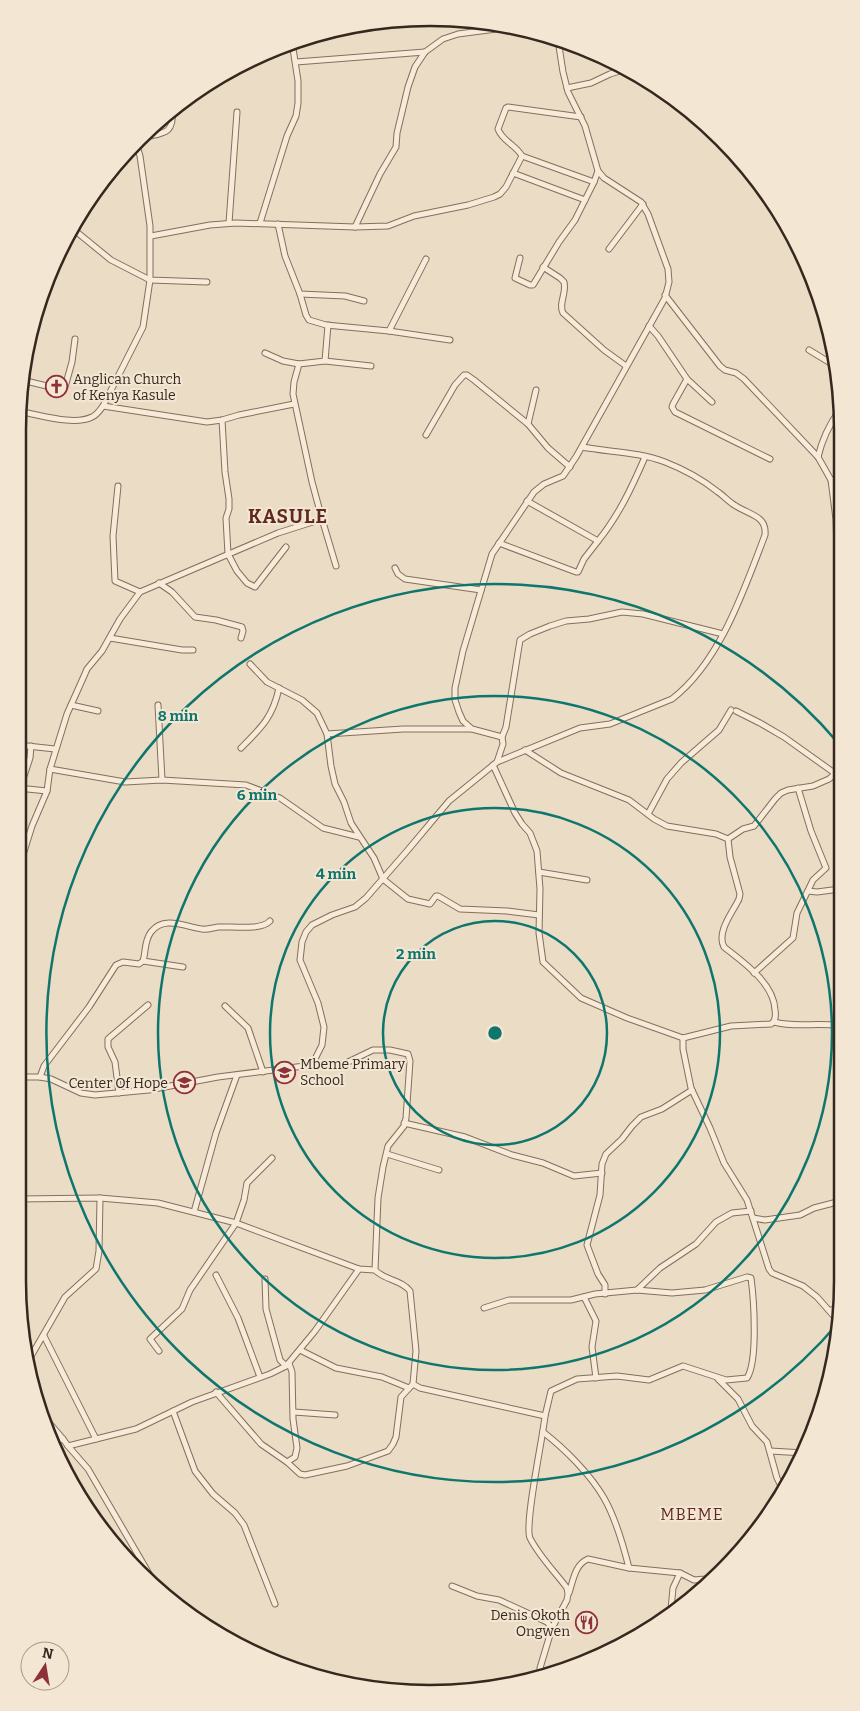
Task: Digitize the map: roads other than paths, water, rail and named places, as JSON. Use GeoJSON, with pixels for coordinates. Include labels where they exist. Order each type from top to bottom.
{"type":"FeatureCollection","features":[{"type":"Feature","properties":{"kind":"street"},"geometry":{"type":"LineString","coordinates":[[355,227],[380,174],[396,147],[397,133],[415,67],[425,52],[443,39],[458,34],[485,30]]}},
{"type":"Feature","properties":{"kind":"street"},"geometry":{"type":"LineString","coordinates":[[472,729],[463,721],[459,712],[455,700],[455,688],[463,651],[490,558],[537,488],[560,478],[570,467],[666,295],[669,282],[666,261],[643,204],[604,178],[598,171],[581,117],[574,106],[567,88],[559,48]]}},
{"type":"Feature","properties":{"kind":"street"},"geometry":{"type":"LineString","coordinates":[[260,223],[287,136],[296,116],[298,81],[294,50]]}},
{"type":"Feature","properties":{"kind":"street"},"geometry":{"type":"LineString","coordinates":[[296,62],[425,52]]}},
{"type":"Feature","properties":{"kind":"street"},"geometry":{"type":"LineString","coordinates":[[567,88],[590,83],[617,72]]}},
{"type":"Feature","properties":{"kind":"street"},"geometry":{"type":"LineString","coordinates":[[581,117],[508,107],[498,126],[499,132],[522,156],[594,182]]}},
{"type":"Feature","properties":{"kind":"street"},"geometry":{"type":"LineString","coordinates":[[228,224],[237,112]]}},
{"type":"Feature","properties":{"kind":"street"},"geometry":{"type":"LineString","coordinates":[[155,135],[166,132],[171,128],[173,119]]}},
{"type":"Feature","properties":{"kind":"street"},"geometry":{"type":"LineString","coordinates":[[27,413],[62,419],[81,420],[93,417],[103,406],[143,327],[150,280],[151,236],[145,186],[138,152]]}},
{"type":"Feature","properties":{"kind":"street"},"geometry":{"type":"LineString","coordinates":[[151,236],[187,228],[228,224],[388,226],[414,216],[468,205],[500,194],[514,173],[522,156]]}},
{"type":"Feature","properties":{"kind":"street"},"geometry":{"type":"LineString","coordinates":[[520,258],[514,278],[530,286],[536,283],[543,267],[575,220],[598,171]]}},
{"type":"Feature","properties":{"kind":"street"},"geometry":{"type":"LineString","coordinates":[[514,173],[585,200]]}},
{"type":"Feature","properties":{"kind":"street"},"geometry":{"type":"LineString","coordinates":[[610,250],[643,204]]}},
{"type":"Feature","properties":{"kind":"street"},"geometry":{"type":"LineString","coordinates":[[278,224],[285,256],[307,318],[313,322],[328,325],[450,340]]}},
{"type":"Feature","properties":{"kind":"street"},"geometry":{"type":"LineString","coordinates":[[78,233],[111,260],[150,280],[207,282]]}},
{"type":"Feature","properties":{"kind":"street"},"geometry":{"type":"LineString","coordinates":[[389,331],[426,259]]}},
{"type":"Feature","properties":{"kind":"street"},"geometry":{"type":"LineString","coordinates":[[543,267],[564,282],[564,296],[561,307],[563,313],[604,350],[626,366]]}},
{"type":"Feature","properties":{"kind":"street"},"geometry":{"type":"LineString","coordinates":[[300,294],[329,295],[364,301]]}},
{"type":"Feature","properties":{"kind":"street"},"geometry":{"type":"LineString","coordinates":[[666,295],[720,366],[725,370],[735,372],[744,380],[818,457],[831,480],[834,503]]}},
{"type":"Feature","properties":{"kind":"street"},"geometry":{"type":"LineString","coordinates":[[326,361],[328,325]]}},
{"type":"Feature","properties":{"kind":"street"},"geometry":{"type":"LineString","coordinates":[[649,326],[687,379],[712,402]]}},
{"type":"Feature","properties":{"kind":"street"},"geometry":{"type":"LineString","coordinates":[[29,382],[59,388],[65,387],[72,362],[75,339]]}},
{"type":"Feature","properties":{"kind":"street"},"geometry":{"type":"LineString","coordinates":[[809,350],[828,361]]}},
{"type":"Feature","properties":{"kind":"street"},"geometry":{"type":"LineString","coordinates":[[265,353],[283,362],[299,364],[326,361],[371,366]]}},
{"type":"Feature","properties":{"kind":"street"},"geometry":{"type":"LineString","coordinates":[[299,364],[294,382],[294,404],[312,482],[336,566]]}},
{"type":"Feature","properties":{"kind":"street"},"geometry":{"type":"LineString","coordinates":[[426,435],[455,385],[464,375],[467,375],[528,424],[548,448],[570,467]]}},
{"type":"Feature","properties":{"kind":"street"},"geometry":{"type":"LineString","coordinates":[[687,379],[672,404],[675,412],[770,459]]}},
{"type":"Feature","properties":{"kind":"street"},"geometry":{"type":"LineString","coordinates":[[528,424],[536,390]]}},
{"type":"Feature","properties":{"kind":"street"},"geometry":{"type":"LineString","coordinates":[[103,406],[207,422],[294,404]]}},
{"type":"Feature","properties":{"kind":"street"},"geometry":{"type":"LineString","coordinates":[[818,457],[821,444],[834,418]]}},
{"type":"Feature","properties":{"kind":"street"},"geometry":{"type":"LineString","coordinates":[[222,420],[225,472],[230,499],[226,518],[228,554],[237,571],[247,583],[255,587],[286,546]]}},
{"type":"Feature","properties":{"kind":"street"},"geometry":{"type":"LineString","coordinates":[[312,1065],[322,1045],[324,1027],[318,1004],[300,960],[304,937],[312,925],[332,915],[355,907],[383,879],[449,801],[495,764],[524,750],[586,726],[610,724],[672,699],[702,666],[723,634],[736,609],[765,535],[765,523],[733,505],[718,492],[694,477],[665,462],[582,447]]}},
{"type":"Feature","properties":{"kind":"street"},"geometry":{"type":"LineString","coordinates":[[499,543],[578,572],[584,559],[626,499],[645,457]]}},
{"type":"Feature","properties":{"kind":"street"},"geometry":{"type":"LineString","coordinates":[[118,486],[113,536],[115,582],[140,592]]}},
{"type":"Feature","properties":{"kind":"street"},"geometry":{"type":"LineString","coordinates":[[527,501],[598,540]]}},
{"type":"Feature","properties":{"kind":"street"},"geometry":{"type":"LineString","coordinates":[[26,845],[47,791],[50,769],[71,705],[87,669],[102,651],[120,619],[140,592],[278,533],[322,519]]}},
{"type":"Feature","properties":{"kind":"street"},"geometry":{"type":"LineString","coordinates":[[395,568],[398,574],[405,579],[481,590]]}},
{"type":"Feature","properties":{"kind":"street"},"geometry":{"type":"LineString","coordinates":[[159,583],[172,592],[195,617],[242,627],[241,638]]}},
{"type":"Feature","properties":{"kind":"street"},"geometry":{"type":"LineString","coordinates":[[723,634],[643,614],[622,612],[566,622],[530,634],[520,640],[506,728],[502,737],[503,744],[495,764],[516,812],[535,843],[538,857],[539,933],[543,962],[578,997],[627,1018],[683,1038],[731,1026],[765,1025],[774,1022],[788,1026],[834,1025]]}},
{"type":"Feature","properties":{"kind":"street"},"geometry":{"type":"LineString","coordinates":[[110,638],[193,650]]}},
{"type":"Feature","properties":{"kind":"street"},"geometry":{"type":"LineString","coordinates":[[250,664],[267,682],[302,700],[317,713],[327,734],[331,766],[351,823],[374,858],[383,879],[403,896],[416,901],[430,904],[438,896],[460,909],[507,911],[539,915]]}},
{"type":"Feature","properties":{"kind":"street"},"geometry":{"type":"LineString","coordinates":[[241,748],[261,729],[270,716],[279,688]]}},
{"type":"Feature","properties":{"kind":"street"},"geometry":{"type":"LineString","coordinates":[[71,705],[98,711]]}},
{"type":"Feature","properties":{"kind":"street"},"geometry":{"type":"LineString","coordinates":[[158,705],[162,780]]}},
{"type":"Feature","properties":{"kind":"street"},"geometry":{"type":"LineString","coordinates":[[648,814],[667,779],[681,763],[720,730],[734,711],[760,722],[834,773]]}},
{"type":"Feature","properties":{"kind":"street"},"geometry":{"type":"LineString","coordinates":[[327,734],[378,730],[472,729],[502,737]]}},
{"type":"Feature","properties":{"kind":"street"},"geometry":{"type":"LineString","coordinates":[[26,746],[56,749]]}},
{"type":"Feature","properties":{"kind":"street"},"geometry":{"type":"LineString","coordinates":[[26,769],[30,758],[31,746]]}},
{"type":"Feature","properties":{"kind":"street"},"geometry":{"type":"LineString","coordinates":[[524,750],[561,773],[629,800],[654,819],[667,826],[716,834],[728,839]]}},
{"type":"Feature","properties":{"kind":"street"},"geometry":{"type":"LineString","coordinates":[[50,769],[125,782],[162,780],[246,785],[280,798],[322,828],[359,837]]}},
{"type":"Feature","properties":{"kind":"street"},"geometry":{"type":"LineString","coordinates":[[728,839],[743,829],[754,826],[781,793],[813,786],[834,778]]}},
{"type":"Feature","properties":{"kind":"street"},"geometry":{"type":"LineString","coordinates":[[754,973],[794,938],[796,917],[813,880],[826,866],[811,831],[798,788]]}},
{"type":"Feature","properties":{"kind":"street"},"geometry":{"type":"LineString","coordinates":[[26,789],[47,791]]}},
{"type":"Feature","properties":{"kind":"street"},"geometry":{"type":"LineString","coordinates":[[728,839],[730,857],[740,894],[721,935],[721,942],[768,989],[774,1001],[776,1014],[774,1022]]}},
{"type":"Feature","properties":{"kind":"street"},"geometry":{"type":"LineString","coordinates":[[539,872],[587,880]]}},
{"type":"Feature","properties":{"kind":"street"},"geometry":{"type":"LineString","coordinates":[[808,891],[820,892],[834,890]]}},
{"type":"Feature","properties":{"kind":"street"},"geometry":{"type":"LineString","coordinates":[[143,961],[150,932],[168,923],[178,923],[205,930],[220,927],[235,928],[264,925],[270,921]]}},
{"type":"Feature","properties":{"kind":"street"},"geometry":{"type":"LineString","coordinates":[[40,1076],[44,1066],[89,1007],[116,965],[123,962],[139,964],[143,961],[183,967]]}},
{"type":"Feature","properties":{"kind":"street"},"geometry":{"type":"LineString","coordinates":[[119,1093],[115,1062],[108,1047],[108,1039],[148,1005]]}},
{"type":"Feature","properties":{"kind":"street"},"geometry":{"type":"LineString","coordinates":[[224,1006],[248,1028],[263,1072]]}},
{"type":"Feature","properties":{"kind":"street"},"geometry":{"type":"LineString","coordinates":[[683,1038],[692,1090],[724,1163],[747,1200],[769,1269],[778,1276],[803,1286],[832,1314]]}},
{"type":"Feature","properties":{"kind":"street"},"geometry":{"type":"LineString","coordinates":[[26,1077],[40,1076],[51,1079],[88,1094],[119,1093],[148,1090],[237,1074],[312,1065],[344,1064],[373,1050],[390,1050],[408,1054],[410,1061],[404,1123],[388,1146],[378,1198],[375,1270]]}},
{"type":"Feature","properties":{"kind":"street"},"geometry":{"type":"LineString","coordinates":[[194,1212],[214,1142],[237,1074]]}},
{"type":"Feature","properties":{"kind":"street"},"geometry":{"type":"LineString","coordinates":[[605,1294],[604,1283],[598,1274],[587,1245],[600,1195],[602,1164],[606,1154],[622,1139],[636,1121],[662,1109],[692,1090]]}},
{"type":"Feature","properties":{"kind":"street"},"geometry":{"type":"LineString","coordinates":[[404,1123],[474,1140],[512,1155],[543,1163],[574,1176],[602,1173]]}},
{"type":"Feature","properties":{"kind":"street"},"geometry":{"type":"LineString","coordinates":[[387,1154],[439,1170]]}},
{"type":"Feature","properties":{"kind":"street"},"geometry":{"type":"LineString","coordinates":[[159,1351],[150,1339],[182,1309],[190,1290],[236,1223],[244,1200],[247,1183],[272,1158]]}},
{"type":"Feature","properties":{"kind":"street"},"geometry":{"type":"LineString","coordinates":[[33,1353],[64,1297],[96,1269],[100,1198]]}},
{"type":"Feature","properties":{"kind":"street"},"geometry":{"type":"LineString","coordinates":[[26,1199],[100,1198],[158,1203],[236,1223],[359,1269],[375,1270],[410,1291],[416,1351],[411,1386],[402,1397],[396,1437],[388,1451],[347,1466],[317,1474],[300,1474],[287,1462],[261,1444],[216,1392]]}},
{"type":"Feature","properties":{"kind":"street"},"geometry":{"type":"LineString","coordinates":[[753,1218],[765,1220],[800,1215],[814,1208],[834,1203]]}},
{"type":"Feature","properties":{"kind":"street"},"geometry":{"type":"LineString","coordinates":[[637,1290],[660,1268],[696,1244],[716,1222],[732,1213],[751,1211]]}},
{"type":"Feature","properties":{"kind":"street"},"geometry":{"type":"LineString","coordinates":[[68,1446],[136,1429],[216,1392],[288,1365],[359,1269]]}},
{"type":"Feature","properties":{"kind":"street"},"geometry":{"type":"LineString","coordinates":[[216,1275],[238,1318],[260,1377]]}},
{"type":"Feature","properties":{"kind":"street"},"geometry":{"type":"LineString","coordinates":[[484,1308],[509,1300],[570,1300],[596,1294],[637,1290],[672,1293],[705,1290],[750,1277],[753,1356],[747,1378],[734,1380],[717,1378],[683,1366],[649,1380],[617,1376],[596,1378],[571,1381],[551,1391],[536,1474],[530,1536],[566,1588],[568,1594]]}},
{"type":"Feature","properties":{"kind":"street"},"geometry":{"type":"LineString","coordinates":[[265,1279],[266,1309],[275,1336],[280,1360],[288,1365],[292,1372],[297,1452],[287,1462]]}},
{"type":"Feature","properties":{"kind":"street"},"geometry":{"type":"LineString","coordinates":[[584,1298],[596,1321],[592,1347],[596,1378]]}},
{"type":"Feature","properties":{"kind":"street"},"geometry":{"type":"LineString","coordinates":[[44,1336],[96,1439]]}},
{"type":"Feature","properties":{"kind":"street"},"geometry":{"type":"LineString","coordinates":[[300,1350],[336,1368],[382,1377],[411,1386],[545,1416]]}},
{"type":"Feature","properties":{"kind":"street"},"geometry":{"type":"LineString","coordinates":[[717,1378],[738,1399],[752,1426],[764,1438],[780,1483]]}},
{"type":"Feature","properties":{"kind":"street"},"geometry":{"type":"LineString","coordinates":[[173,1411],[195,1471],[213,1494],[235,1513],[244,1524],[275,1604]]}},
{"type":"Feature","properties":{"kind":"street"},"geometry":{"type":"LineString","coordinates":[[294,1412],[335,1415]]}},
{"type":"Feature","properties":{"kind":"street"},"geometry":{"type":"LineString","coordinates":[[55,1429],[88,1469],[144,1565]]}},
{"type":"Feature","properties":{"kind":"street"},"geometry":{"type":"LineString","coordinates":[[543,1432],[569,1455],[604,1496],[623,1545],[629,1568]]}},
{"type":"Feature","properties":{"kind":"street"},"geometry":{"type":"LineString","coordinates":[[59,1440],[63,1439]]}},
{"type":"Feature","properties":{"kind":"street"},"geometry":{"type":"LineString","coordinates":[[770,1451],[795,1452]]}},
{"type":"Feature","properties":{"kind":"street"},"geometry":{"type":"LineString","coordinates":[[541,1669],[552,1628],[567,1600],[575,1573],[586,1559],[629,1568],[680,1573],[691,1579],[701,1580]]}},
{"type":"Feature","properties":{"kind":"street"},"geometry":{"type":"LineString","coordinates":[[671,1604],[673,1588],[680,1573]]}},
{"type":"Feature","properties":{"kind":"street"},"geometry":{"type":"LineString","coordinates":[[452,1586],[477,1596],[499,1600],[547,1622],[552,1628]]}},
{"type":"Feature","properties":{"kind":"place","name":"Anglican Church of Kenya Kasule"},"geometry":{"type":"Point","coordinates":[57,387]}},
{"type":"Feature","properties":{"kind":"place","name":"Mbeme Primary School"},"geometry":{"type":"Point","coordinates":[284,1072]}},
{"type":"Feature","properties":{"kind":"place","name":"Center Of Hope"},"geometry":{"type":"Point","coordinates":[184,1083]}},
{"type":"Feature","properties":{"kind":"place","name":"Denis Okoth Ongwen"},"geometry":{"type":"Point","coordinates":[586,1623]}},
{"type":"Feature","properties":{"kind":"district","name":"KASULE"},"geometry":{"type":"Point","coordinates":[288,516]}},
{"type":"Feature","properties":{"kind":"district","name":"MBEME"},"geometry":{"type":"Point","coordinates":[692,1514]}}]}
